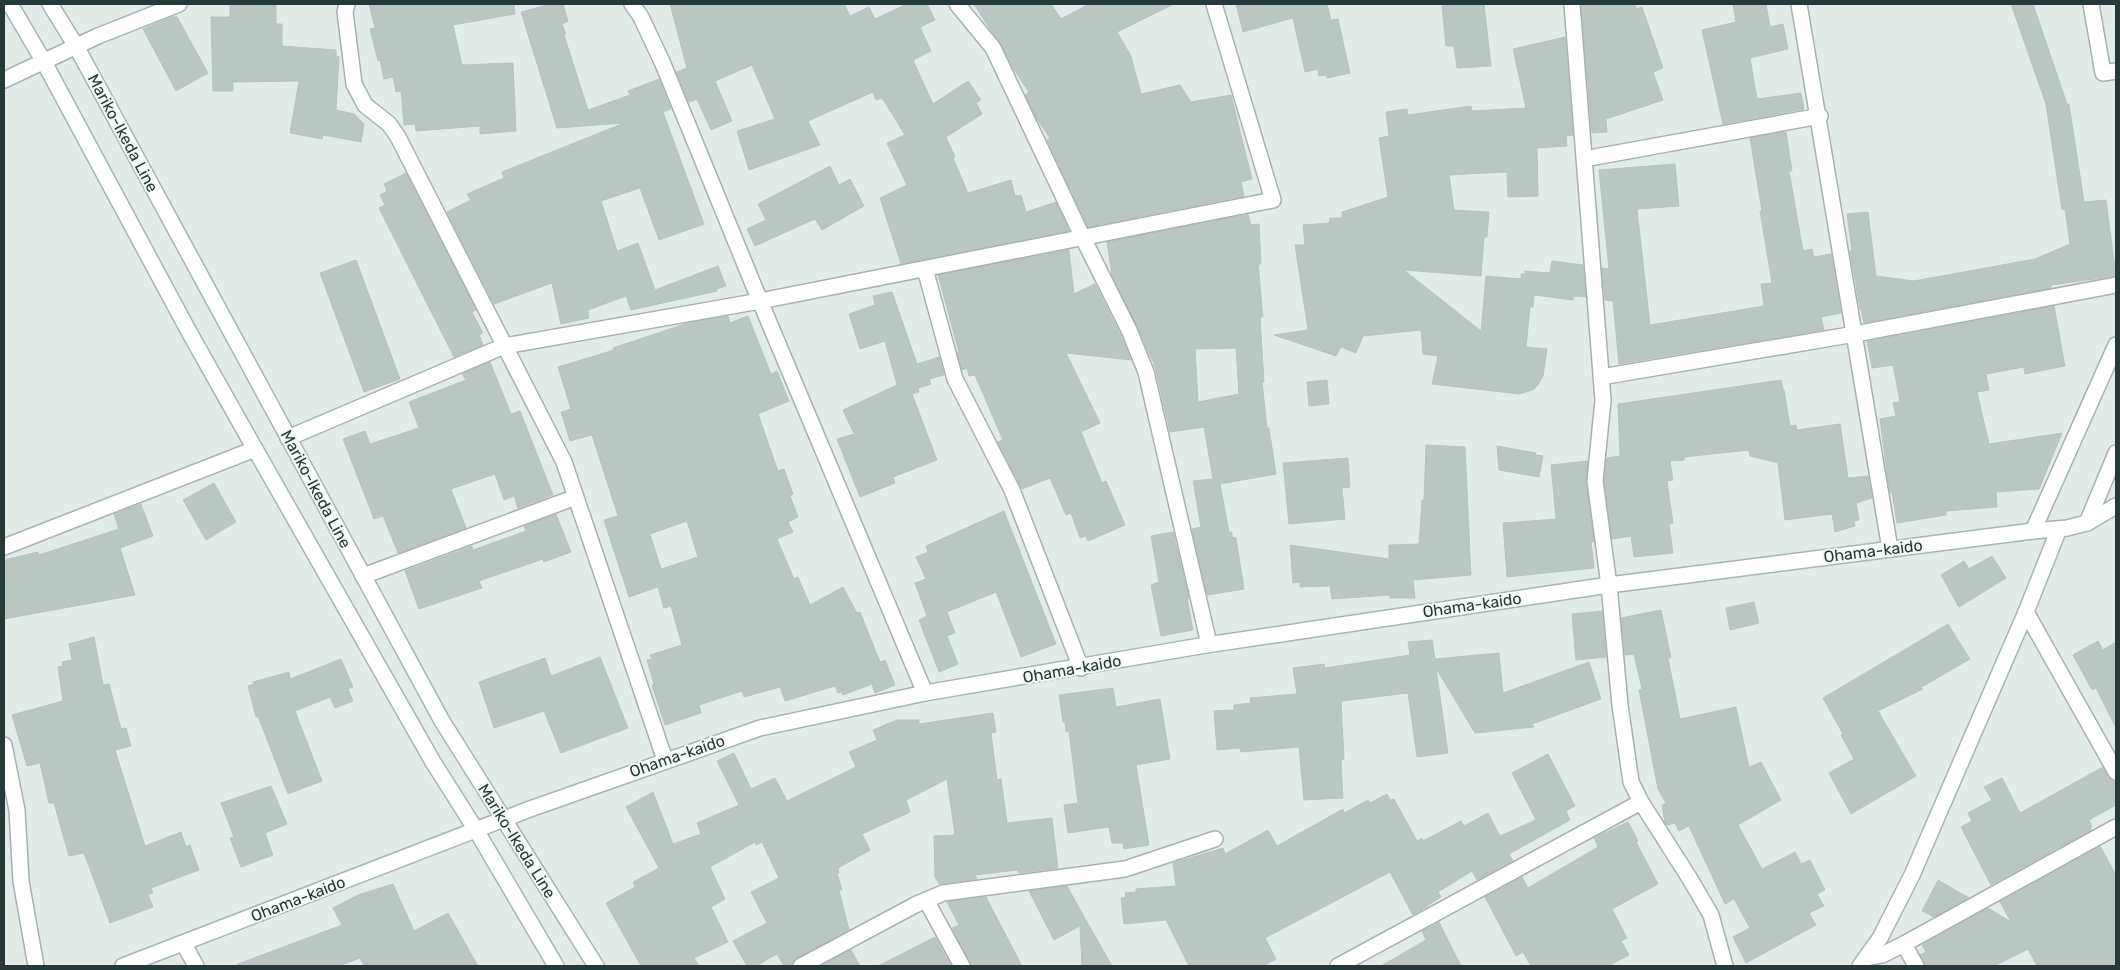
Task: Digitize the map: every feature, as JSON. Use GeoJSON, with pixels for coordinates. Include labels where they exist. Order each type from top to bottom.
{"type":"FeatureCollection","features":[{"type":"Feature","properties":{"kind":"street","name":"Mariko-Ikeda Line"},"geometry":{"type":"LineString","coordinates":[[10,4],[44,62],[188,330],[255,449],[433,762],[476,830],[556,966]]}},
{"type":"Feature","properties":{"kind":"street","name":"Mariko-Ikeda Line"},"geometry":{"type":"LineString","coordinates":[[50,4],[76,46],[442,721],[596,966]]}},
{"type":"Feature","properties":{"kind":"street"},"geometry":{"type":"LineString","coordinates":[[4,80],[76,46],[179,4]]}},
{"type":"Feature","properties":{"kind":"street"},"geometry":{"type":"LineString","coordinates":[[347,4],[345,12],[354,84],[365,105],[389,124],[398,137],[564,462],[665,760]]}},
{"type":"Feature","properties":{"kind":"street"},"geometry":{"type":"LineString","coordinates":[[632,4],[641,17],[663,64],[760,301],[925,693]]}},
{"type":"Feature","properties":{"kind":"street"},"geometry":{"type":"LineString","coordinates":[[957,4],[993,48],[1129,330],[1146,372],[1209,644]]}},
{"type":"Feature","properties":{"kind":"street"},"geometry":{"type":"LineString","coordinates":[[288,438],[504,346],[760,301],[1273,200],[1214,4]]}},
{"type":"Feature","properties":{"kind":"street"},"geometry":{"type":"LineString","coordinates":[[1572,4],[1603,400],[1595,481],[1609,585],[1625,743],[1631,782],[1640,802],[1690,878],[1711,915],[1725,966]]}},
{"type":"Feature","properties":{"kind":"street"},"geometry":{"type":"LineString","coordinates":[[1799,4],[1820,116],[1890,549]]}},
{"type":"Feature","properties":{"kind":"street"},"geometry":{"type":"LineString","coordinates":[[2091,4],[2103,73],[2116,71]]}},
{"type":"Feature","properties":{"kind":"street"},"geometry":{"type":"LineString","coordinates":[[1584,159],[1820,116]]}},
{"type":"Feature","properties":{"kind":"street"},"geometry":{"type":"LineString","coordinates":[[925,269],[955,378],[1012,490],[1081,668]]}},
{"type":"Feature","properties":{"kind":"street"},"geometry":{"type":"LineString","coordinates":[[1601,378],[1855,334],[2116,285]]}},
{"type":"Feature","properties":{"kind":"street"},"geometry":{"type":"LineString","coordinates":[[2033,531],[2116,345]]}},
{"type":"Feature","properties":{"kind":"street"},"geometry":{"type":"LineString","coordinates":[[4,547],[255,449]]}},
{"type":"Feature","properties":{"kind":"street"},"geometry":{"type":"LineString","coordinates":[[2087,523],[2116,453]]}},
{"type":"Feature","properties":{"kind":"street"},"geometry":{"type":"LineString","coordinates":[[363,576],[576,496]]}},
{"type":"Feature","properties":{"kind":"street","name":"Ohama-kaido"},"geometry":{"type":"LineString","coordinates":[[123,966],[503,819],[665,760],[760,728],[925,693],[1081,668],[1209,644],[1609,585],[2059,529],[2087,523],[2116,506]]}},
{"type":"Feature","properties":{"kind":"street"},"geometry":{"type":"LineString","coordinates":[[1863,962],[1880,938],[1903,893],[2026,612],[2059,529]]}},
{"type":"Feature","properties":{"kind":"street"},"geometry":{"type":"LineString","coordinates":[[2026,612],[2116,772]]}},
{"type":"Feature","properties":{"kind":"street"},"geometry":{"type":"LineString","coordinates":[[4,745],[17,810],[21,881],[36,966]]}},
{"type":"Feature","properties":{"kind":"street"},"geometry":{"type":"LineString","coordinates":[[1338,966],[1640,802]]}},
{"type":"Feature","properties":{"kind":"street"},"geometry":{"type":"LineString","coordinates":[[1863,962],[1904,944],[2116,827]]}},
{"type":"Feature","properties":{"kind":"street"},"geometry":{"type":"LineString","coordinates":[[801,966],[943,892],[1125,869],[1215,839]]}},
{"type":"Feature","properties":{"kind":"street"},"geometry":{"type":"LineString","coordinates":[[926,900],[962,966]]}},
{"type":"Feature","properties":{"kind":"street"},"geometry":{"type":"LineString","coordinates":[[184,944],[196,966]]}},
{"type":"Feature","properties":{"kind":"street"},"geometry":{"type":"LineString","coordinates":[[1904,944],[1916,966]]}},
{"type":"Feature","properties":{"kind":"building"},"geometry":{"type":"Polygon","coordinates":[[[230,4],[276,4],[276,24],[282,24],[282,46],[336,50],[336,56],[339,57],[336,110],[354,114],[364,124],[361,142],[323,135],[322,139],[290,133],[299,81],[233,82],[233,91],[213,91],[211,17],[230,17],[230,4]]]}},
{"type":"Feature","properties":{"kind":"building"},"geometry":{"type":"Polygon","coordinates":[[[369,4],[514,4],[515,14],[453,25],[462,65],[513,63],[516,131],[480,134],[480,126],[416,131],[415,124],[404,125],[401,91],[396,92],[393,77],[384,79],[380,60],[378,61],[370,29],[375,28],[369,4]]]}},
{"type":"Feature","properties":{"kind":"building"},"geometry":{"type":"Polygon","coordinates":[[[551,4],[563,4],[568,21],[562,24],[566,34],[564,35],[588,110],[630,95],[628,91],[659,79],[671,109],[663,112],[704,224],[659,240],[640,188],[601,201],[617,251],[638,243],[655,290],[718,266],[726,286],[716,289],[717,291],[631,310],[626,296],[588,310],[589,318],[561,324],[552,283],[494,304],[447,212],[471,200],[467,194],[504,178],[502,172],[624,123],[557,128],[521,12],[551,4]]]}},
{"type":"Feature","properties":{"kind":"building"},"geometry":{"type":"Polygon","coordinates":[[[670,4],[844,4],[850,16],[869,7],[875,19],[907,4],[927,4],[935,20],[920,27],[931,51],[913,60],[933,104],[968,81],[981,100],[976,103],[982,114],[946,137],[968,193],[1011,180],[1015,196],[1021,195],[1026,212],[1056,202],[1069,231],[901,264],[880,198],[907,185],[887,143],[905,135],[884,101],[881,98],[876,100],[873,92],[808,121],[820,145],[749,170],[737,131],[775,119],[752,65],[715,81],[732,121],[711,130],[697,99],[689,102],[676,72],[687,68],[670,4]]]}},
{"type":"Feature","properties":{"kind":"building"},"geometry":{"type":"Polygon","coordinates":[[[974,4],[1051,4],[1061,19],[1089,4],[1174,4],[1117,32],[1131,56],[1141,94],[1180,85],[1191,102],[1231,95],[1252,179],[1241,182],[1244,196],[1088,227],[1047,140],[1050,138],[1035,116],[1025,95],[1029,92],[1011,65],[1001,44],[974,4]]]}},
{"type":"Feature","properties":{"kind":"building"},"geometry":{"type":"Polygon","coordinates":[[[1236,4],[1327,4],[1331,20],[1338,19],[1350,73],[1327,78],[1326,75],[1319,76],[1318,69],[1305,72],[1293,18],[1243,32],[1236,4]]]}},
{"type":"Feature","properties":{"kind":"building"},"geometry":{"type":"Polygon","coordinates":[[[1484,4],[1491,66],[1457,68],[1454,46],[1446,46],[1442,6],[1484,4]]]}},
{"type":"Feature","properties":{"kind":"building"},"geometry":{"type":"Polygon","coordinates":[[[1581,4],[1635,4],[1636,9],[1642,7],[1663,68],[1653,72],[1663,100],[1606,119],[1607,132],[1592,133],[1581,4]]]}},
{"type":"Feature","properties":{"kind":"building"},"geometry":{"type":"Polygon","coordinates":[[[1733,4],[1766,4],[1770,27],[1783,24],[1788,49],[1750,58],[1757,99],[1801,93],[1804,109],[1723,124],[1702,30],[1736,22],[1733,4]]]}},
{"type":"Feature","properties":{"kind":"building"},"geometry":{"type":"Polygon","coordinates":[[[2011,4],[2033,4],[2067,104],[2069,104],[2084,202],[2106,200],[2116,276],[2051,285],[2051,288],[1864,323],[1850,251],[1852,251],[1847,214],[1868,212],[1876,276],[1914,281],[2035,259],[2070,244],[2065,209],[2062,210],[2046,104],[2011,4]]]}},
{"type":"Feature","properties":{"kind":"building"},"geometry":{"type":"Polygon","coordinates":[[[172,17],[177,17],[208,73],[176,91],[143,29],[172,17]]]}},
{"type":"Feature","properties":{"kind":"building"},"geometry":{"type":"Polygon","coordinates":[[[1565,37],[1573,135],[1566,136],[1567,146],[1537,148],[1538,196],[1508,197],[1507,172],[1449,175],[1454,210],[1489,212],[1487,237],[1484,237],[1481,276],[1404,270],[1481,331],[1486,276],[1521,279],[1521,274],[1525,274],[1525,271],[1550,273],[1552,261],[1583,265],[1586,297],[1573,296],[1573,300],[1534,295],[1533,307],[1530,307],[1526,347],[1547,349],[1543,376],[1538,385],[1533,390],[1519,394],[1432,384],[1438,356],[1423,354],[1421,330],[1363,336],[1356,353],[1341,347],[1336,356],[1274,335],[1308,330],[1295,245],[1305,245],[1303,225],[1329,223],[1330,218],[1342,218],[1342,212],[1388,197],[1379,138],[1389,136],[1386,112],[1407,109],[1408,115],[1471,106],[1472,111],[1526,108],[1513,49],[1565,37]]]}},
{"type":"Feature","properties":{"kind":"building"},"geometry":{"type":"Polygon","coordinates":[[[1786,132],[1792,171],[1789,171],[1803,251],[1812,249],[1814,257],[1831,254],[1841,313],[1821,317],[1824,330],[1619,364],[1613,301],[1605,300],[1602,268],[1609,269],[1599,170],[1675,164],[1679,206],[1637,209],[1650,325],[1764,306],[1761,284],[1772,283],[1750,138],[1786,132]]]}},
{"type":"Feature","properties":{"kind":"building"},"geometry":{"type":"Polygon","coordinates":[[[830,166],[839,185],[850,179],[864,206],[822,230],[815,219],[755,246],[747,229],[766,220],[758,204],[830,166]]]}},
{"type":"Feature","properties":{"kind":"building"},"geometry":{"type":"Polygon","coordinates":[[[406,173],[476,310],[472,312],[483,333],[479,335],[483,345],[454,357],[379,208],[385,205],[380,195],[387,191],[384,184],[406,173]]]}},
{"type":"Feature","properties":{"kind":"building"},"geometry":{"type":"Polygon","coordinates":[[[1248,214],[1251,225],[1259,224],[1261,264],[1258,264],[1263,317],[1260,317],[1264,382],[1262,382],[1267,428],[1269,428],[1276,474],[1220,484],[1229,532],[1232,532],[1232,537],[1236,538],[1244,589],[1207,595],[1192,529],[1201,527],[1193,481],[1213,479],[1204,427],[1170,432],[1154,363],[1112,275],[1107,242],[1248,214]],[[1236,348],[1195,349],[1198,402],[1239,394],[1236,348]]]}},
{"type":"Feature","properties":{"kind":"building"},"geometry":{"type":"Polygon","coordinates":[[[1069,250],[1074,294],[1095,284],[1131,360],[1066,353],[1100,423],[1081,432],[1102,483],[1106,481],[1125,525],[1088,541],[1086,536],[1080,538],[1071,513],[1066,515],[1050,478],[1022,489],[998,442],[1003,440],[975,375],[969,376],[967,368],[962,370],[957,352],[959,352],[938,275],[1069,250]]]}},
{"type":"Feature","properties":{"kind":"building"},"geometry":{"type":"Polygon","coordinates":[[[356,260],[400,379],[364,392],[320,273],[356,260]]]}},
{"type":"Feature","properties":{"kind":"building"},"geometry":{"type":"Polygon","coordinates":[[[892,292],[917,364],[939,357],[944,375],[929,379],[931,384],[918,388],[919,392],[912,394],[937,460],[893,477],[895,483],[860,497],[837,439],[854,434],[843,410],[897,385],[885,341],[860,349],[849,314],[875,305],[873,296],[892,292]]]}},
{"type":"Feature","properties":{"kind":"building"},"geometry":{"type":"Polygon","coordinates":[[[2054,306],[2065,366],[2025,374],[2024,367],[1986,374],[1989,390],[1977,392],[1989,444],[2062,433],[2039,489],[1996,492],[1997,507],[1946,511],[1946,515],[1897,523],[1892,492],[1890,493],[1880,419],[1896,416],[1893,403],[1900,402],[1893,365],[1872,368],[1867,341],[2054,306]]]}},
{"type":"Feature","properties":{"kind":"building"},"geometry":{"type":"Polygon","coordinates":[[[728,316],[730,323],[748,316],[771,374],[777,371],[789,401],[758,414],[778,471],[784,469],[793,494],[790,496],[798,517],[788,522],[793,532],[777,539],[794,579],[798,577],[810,605],[843,587],[857,613],[860,612],[880,662],[885,660],[895,685],[875,693],[872,684],[843,695],[841,692],[838,693],[835,686],[785,701],[780,687],[744,697],[742,691],[699,705],[701,713],[665,725],[652,685],[654,684],[647,660],[652,659],[650,655],[682,645],[671,606],[664,608],[658,587],[629,597],[604,520],[618,516],[592,435],[570,441],[561,412],[571,409],[558,367],[614,350],[613,348],[688,323],[728,316]],[[687,521],[650,534],[661,569],[698,557],[687,521]]]}},
{"type":"Feature","properties":{"kind":"building"},"geometry":{"type":"Polygon","coordinates":[[[490,362],[511,414],[520,411],[553,495],[518,508],[514,496],[504,500],[495,474],[451,489],[466,528],[398,553],[383,516],[374,519],[343,439],[365,431],[370,444],[419,428],[409,402],[466,380],[462,374],[490,362]]]}},
{"type":"Feature","properties":{"kind":"building"},"geometry":{"type":"Polygon","coordinates":[[[1327,380],[1329,404],[1309,406],[1307,382],[1327,380]]]}},
{"type":"Feature","properties":{"kind":"building"},"geometry":{"type":"Polygon","coordinates":[[[1781,380],[1790,426],[1796,425],[1797,430],[1840,424],[1848,478],[1868,476],[1872,498],[1856,503],[1859,520],[1854,521],[1855,526],[1835,532],[1832,514],[1785,520],[1778,463],[1750,456],[1749,450],[1684,457],[1684,460],[1670,461],[1673,480],[1667,481],[1673,523],[1669,524],[1673,553],[1634,557],[1631,536],[1612,539],[1604,481],[1607,458],[1620,456],[1618,404],[1781,380]]]}},
{"type":"Feature","properties":{"kind":"building"},"geometry":{"type":"Polygon","coordinates":[[[1426,445],[1465,447],[1471,575],[1413,580],[1415,598],[1390,598],[1389,595],[1332,599],[1330,586],[1300,587],[1300,582],[1293,583],[1290,545],[1389,559],[1389,545],[1419,544],[1422,500],[1424,500],[1426,445]]]}},
{"type":"Feature","properties":{"kind":"building"},"geometry":{"type":"Polygon","coordinates":[[[1497,446],[1543,456],[1539,477],[1499,470],[1497,446]]]}},
{"type":"Feature","properties":{"kind":"building"},"geometry":{"type":"Polygon","coordinates":[[[1348,458],[1350,487],[1342,488],[1345,519],[1289,524],[1283,463],[1348,458]]]}},
{"type":"Feature","properties":{"kind":"building"},"geometry":{"type":"Polygon","coordinates":[[[1588,461],[1586,482],[1594,542],[1591,542],[1594,568],[1507,577],[1503,523],[1556,519],[1551,465],[1588,461]]]}},
{"type":"Feature","properties":{"kind":"building"},"geometry":{"type":"Polygon","coordinates":[[[214,483],[236,522],[206,540],[183,500],[214,483]]]}},
{"type":"Feature","properties":{"kind":"building"},"geometry":{"type":"Polygon","coordinates":[[[141,504],[153,536],[120,548],[135,595],[4,619],[4,560],[38,552],[39,555],[119,529],[114,514],[141,504]]]}},
{"type":"Feature","properties":{"kind":"building"},"geometry":{"type":"Polygon","coordinates":[[[1004,511],[1056,644],[1021,657],[996,592],[947,612],[955,633],[947,636],[958,664],[939,672],[919,620],[927,616],[915,583],[926,579],[916,557],[928,552],[926,546],[1004,511]]]}},
{"type":"Feature","properties":{"kind":"building"},"geometry":{"type":"Polygon","coordinates":[[[556,514],[571,552],[544,562],[543,559],[479,581],[482,588],[419,609],[405,571],[472,546],[473,550],[526,531],[524,526],[556,514]]]}},
{"type":"Feature","properties":{"kind":"building"},"geometry":{"type":"Polygon","coordinates":[[[1173,532],[1189,598],[1187,598],[1193,630],[1161,636],[1151,585],[1159,582],[1151,536],[1173,532]]]}},
{"type":"Feature","properties":{"kind":"building"},"geometry":{"type":"Polygon","coordinates":[[[1992,556],[2006,578],[1959,607],[1941,575],[1964,561],[1969,569],[1992,556]]]}},
{"type":"Feature","properties":{"kind":"building"},"geometry":{"type":"Polygon","coordinates":[[[1754,602],[1759,623],[1730,630],[1726,608],[1754,602]]]}},
{"type":"Feature","properties":{"kind":"building"},"geometry":{"type":"Polygon","coordinates":[[[1661,610],[1671,658],[1668,658],[1680,719],[1736,707],[1749,767],[1761,762],[1781,800],[1738,825],[1762,869],[1795,852],[1801,864],[1810,860],[1825,890],[1817,894],[1824,906],[1809,913],[1816,925],[1746,963],[1733,937],[1750,928],[1734,899],[1725,904],[1689,826],[1679,831],[1675,823],[1667,825],[1665,823],[1662,805],[1666,803],[1658,789],[1639,690],[1642,689],[1634,654],[1625,655],[1621,618],[1661,610]]]}},
{"type":"Feature","properties":{"kind":"building"},"geometry":{"type":"Polygon","coordinates":[[[1602,611],[1606,657],[1576,660],[1572,614],[1602,611]]]}},
{"type":"Feature","properties":{"kind":"building"},"geometry":{"type":"Polygon","coordinates":[[[1948,624],[1970,659],[1920,688],[1923,689],[1878,711],[1916,776],[1851,814],[1829,773],[1854,759],[1841,735],[1843,734],[1823,698],[1948,624]]]}},
{"type":"Feature","properties":{"kind":"building"},"geometry":{"type":"Polygon","coordinates":[[[94,637],[103,685],[109,684],[121,729],[126,728],[131,746],[115,750],[145,846],[181,832],[186,847],[190,845],[199,870],[151,888],[153,893],[148,894],[153,907],[110,923],[84,853],[69,856],[54,803],[49,803],[40,763],[27,766],[12,715],[63,701],[58,667],[63,666],[62,662],[72,660],[69,644],[94,637]]]}},
{"type":"Feature","properties":{"kind":"building"},"geometry":{"type":"Polygon","coordinates":[[[1432,640],[1435,659],[1499,653],[1503,693],[1589,662],[1601,699],[1532,724],[1534,727],[1475,733],[1436,668],[1448,753],[1417,757],[1408,693],[1341,701],[1344,759],[1341,760],[1343,798],[1304,800],[1299,747],[1241,752],[1240,748],[1217,750],[1214,711],[1234,710],[1234,705],[1251,703],[1250,698],[1297,694],[1293,668],[1324,664],[1325,668],[1410,655],[1408,642],[1432,640]]]}},
{"type":"Feature","properties":{"kind":"building"},"geometry":{"type":"Polygon","coordinates":[[[2098,641],[2103,650],[2116,642],[2116,728],[2096,688],[2092,690],[2073,655],[2098,641]]]}},
{"type":"Feature","properties":{"kind":"building"},"geometry":{"type":"Polygon","coordinates":[[[600,657],[628,728],[561,753],[544,711],[494,728],[479,682],[545,658],[551,676],[600,657]]]}},
{"type":"Feature","properties":{"kind":"building"},"geometry":{"type":"Polygon","coordinates":[[[341,659],[353,687],[348,689],[353,701],[335,708],[330,697],[295,711],[322,781],[288,794],[258,716],[256,717],[248,686],[254,684],[253,682],[289,672],[290,679],[341,659]]]}},
{"type":"Feature","properties":{"kind":"building"},"geometry":{"type":"Polygon","coordinates":[[[1113,688],[1116,707],[1160,699],[1170,759],[1136,765],[1149,845],[1124,849],[1123,843],[1112,843],[1109,827],[1068,833],[1064,805],[1078,803],[1069,731],[1066,732],[1065,722],[1063,722],[1059,695],[1113,688]]]}},
{"type":"Feature","properties":{"kind":"building"},"geometry":{"type":"Polygon","coordinates":[[[993,713],[996,732],[991,733],[997,780],[1001,779],[1007,823],[1052,818],[1058,868],[1019,873],[1017,870],[975,875],[977,879],[939,884],[935,877],[934,836],[955,835],[947,779],[906,800],[910,812],[862,834],[870,850],[838,868],[839,873],[837,873],[842,890],[839,890],[849,930],[797,958],[792,966],[784,966],[777,954],[756,966],[747,966],[733,941],[767,923],[751,892],[779,878],[762,842],[756,845],[755,842],[710,867],[725,899],[711,907],[728,942],[694,958],[699,966],[641,966],[606,903],[635,887],[633,882],[659,868],[626,807],[653,792],[673,844],[701,834],[697,823],[739,805],[717,761],[734,753],[751,789],[775,778],[787,801],[856,767],[849,752],[877,740],[873,730],[897,720],[919,720],[919,724],[993,713]]]}},
{"type":"Feature","properties":{"kind":"building"},"geometry":{"type":"Polygon","coordinates":[[[1548,754],[1575,806],[1566,811],[1570,820],[1509,854],[1513,861],[1477,880],[1472,871],[1438,892],[1441,897],[1413,915],[1390,872],[1265,938],[1276,959],[1263,966],[1189,966],[1166,920],[1124,924],[1121,898],[1126,897],[1125,893],[1136,892],[1136,889],[1176,886],[1173,863],[1223,848],[1225,854],[1268,830],[1277,846],[1343,809],[1344,813],[1368,800],[1370,803],[1387,794],[1390,800],[1394,799],[1417,841],[1422,838],[1423,841],[1461,821],[1464,826],[1488,813],[1500,836],[1536,820],[1512,773],[1548,754]]]}},
{"type":"Feature","properties":{"kind":"building"},"geometry":{"type":"Polygon","coordinates":[[[2103,767],[2108,777],[2116,781],[2116,805],[2089,820],[2092,826],[2090,827],[2091,830],[1991,885],[1961,827],[1972,821],[1968,813],[1992,800],[1984,787],[2002,778],[2020,813],[2103,767]]]}},
{"type":"Feature","properties":{"kind":"building"},"geometry":{"type":"Polygon","coordinates":[[[271,786],[287,824],[265,833],[273,855],[241,867],[230,838],[234,837],[221,803],[271,786]]]}},
{"type":"Feature","properties":{"kind":"building"},"geometry":{"type":"Polygon","coordinates":[[[1628,822],[1638,841],[1636,842],[1658,884],[1612,909],[1627,938],[1621,941],[1629,955],[1608,966],[1531,966],[1523,952],[1516,956],[1485,897],[1522,877],[1528,888],[1598,847],[1594,838],[1628,822]]]}},
{"type":"Feature","properties":{"kind":"building"},"geometry":{"type":"Polygon","coordinates":[[[2100,846],[2116,875],[2116,966],[2037,966],[2028,949],[1994,966],[1925,966],[1920,955],[1926,952],[1922,945],[1988,908],[2011,922],[2000,902],[2100,846]]]}},
{"type":"Feature","properties":{"kind":"building"},"geometry":{"type":"Polygon","coordinates":[[[1938,880],[1969,898],[1934,917],[1922,911],[1938,880]]]}},
{"type":"Feature","properties":{"kind":"building"},"geometry":{"type":"Polygon","coordinates":[[[393,884],[414,931],[448,913],[478,966],[364,966],[360,958],[339,966],[238,966],[238,964],[342,925],[333,908],[358,895],[393,884]]]}},
{"type":"Feature","properties":{"kind":"building"},"geometry":{"type":"Polygon","coordinates":[[[1067,886],[1112,966],[1082,966],[1080,926],[1054,940],[1029,891],[1067,886]]]}},
{"type":"Feature","properties":{"kind":"building"},"geometry":{"type":"Polygon","coordinates":[[[986,897],[1022,966],[971,966],[952,928],[959,925],[947,902],[986,897]]]}},
{"type":"Feature","properties":{"kind":"building"},"geometry":{"type":"Polygon","coordinates":[[[1439,922],[1461,966],[1381,966],[1426,940],[1422,931],[1439,922]]]}},
{"type":"Feature","properties":{"kind":"building"},"geometry":{"type":"Polygon","coordinates":[[[935,937],[951,966],[878,966],[935,937]]]}},
{"type":"Feature","properties":{"kind":"building"},"geometry":{"type":"Polygon","coordinates":[[[851,950],[860,966],[820,966],[851,950]]]}}]}
